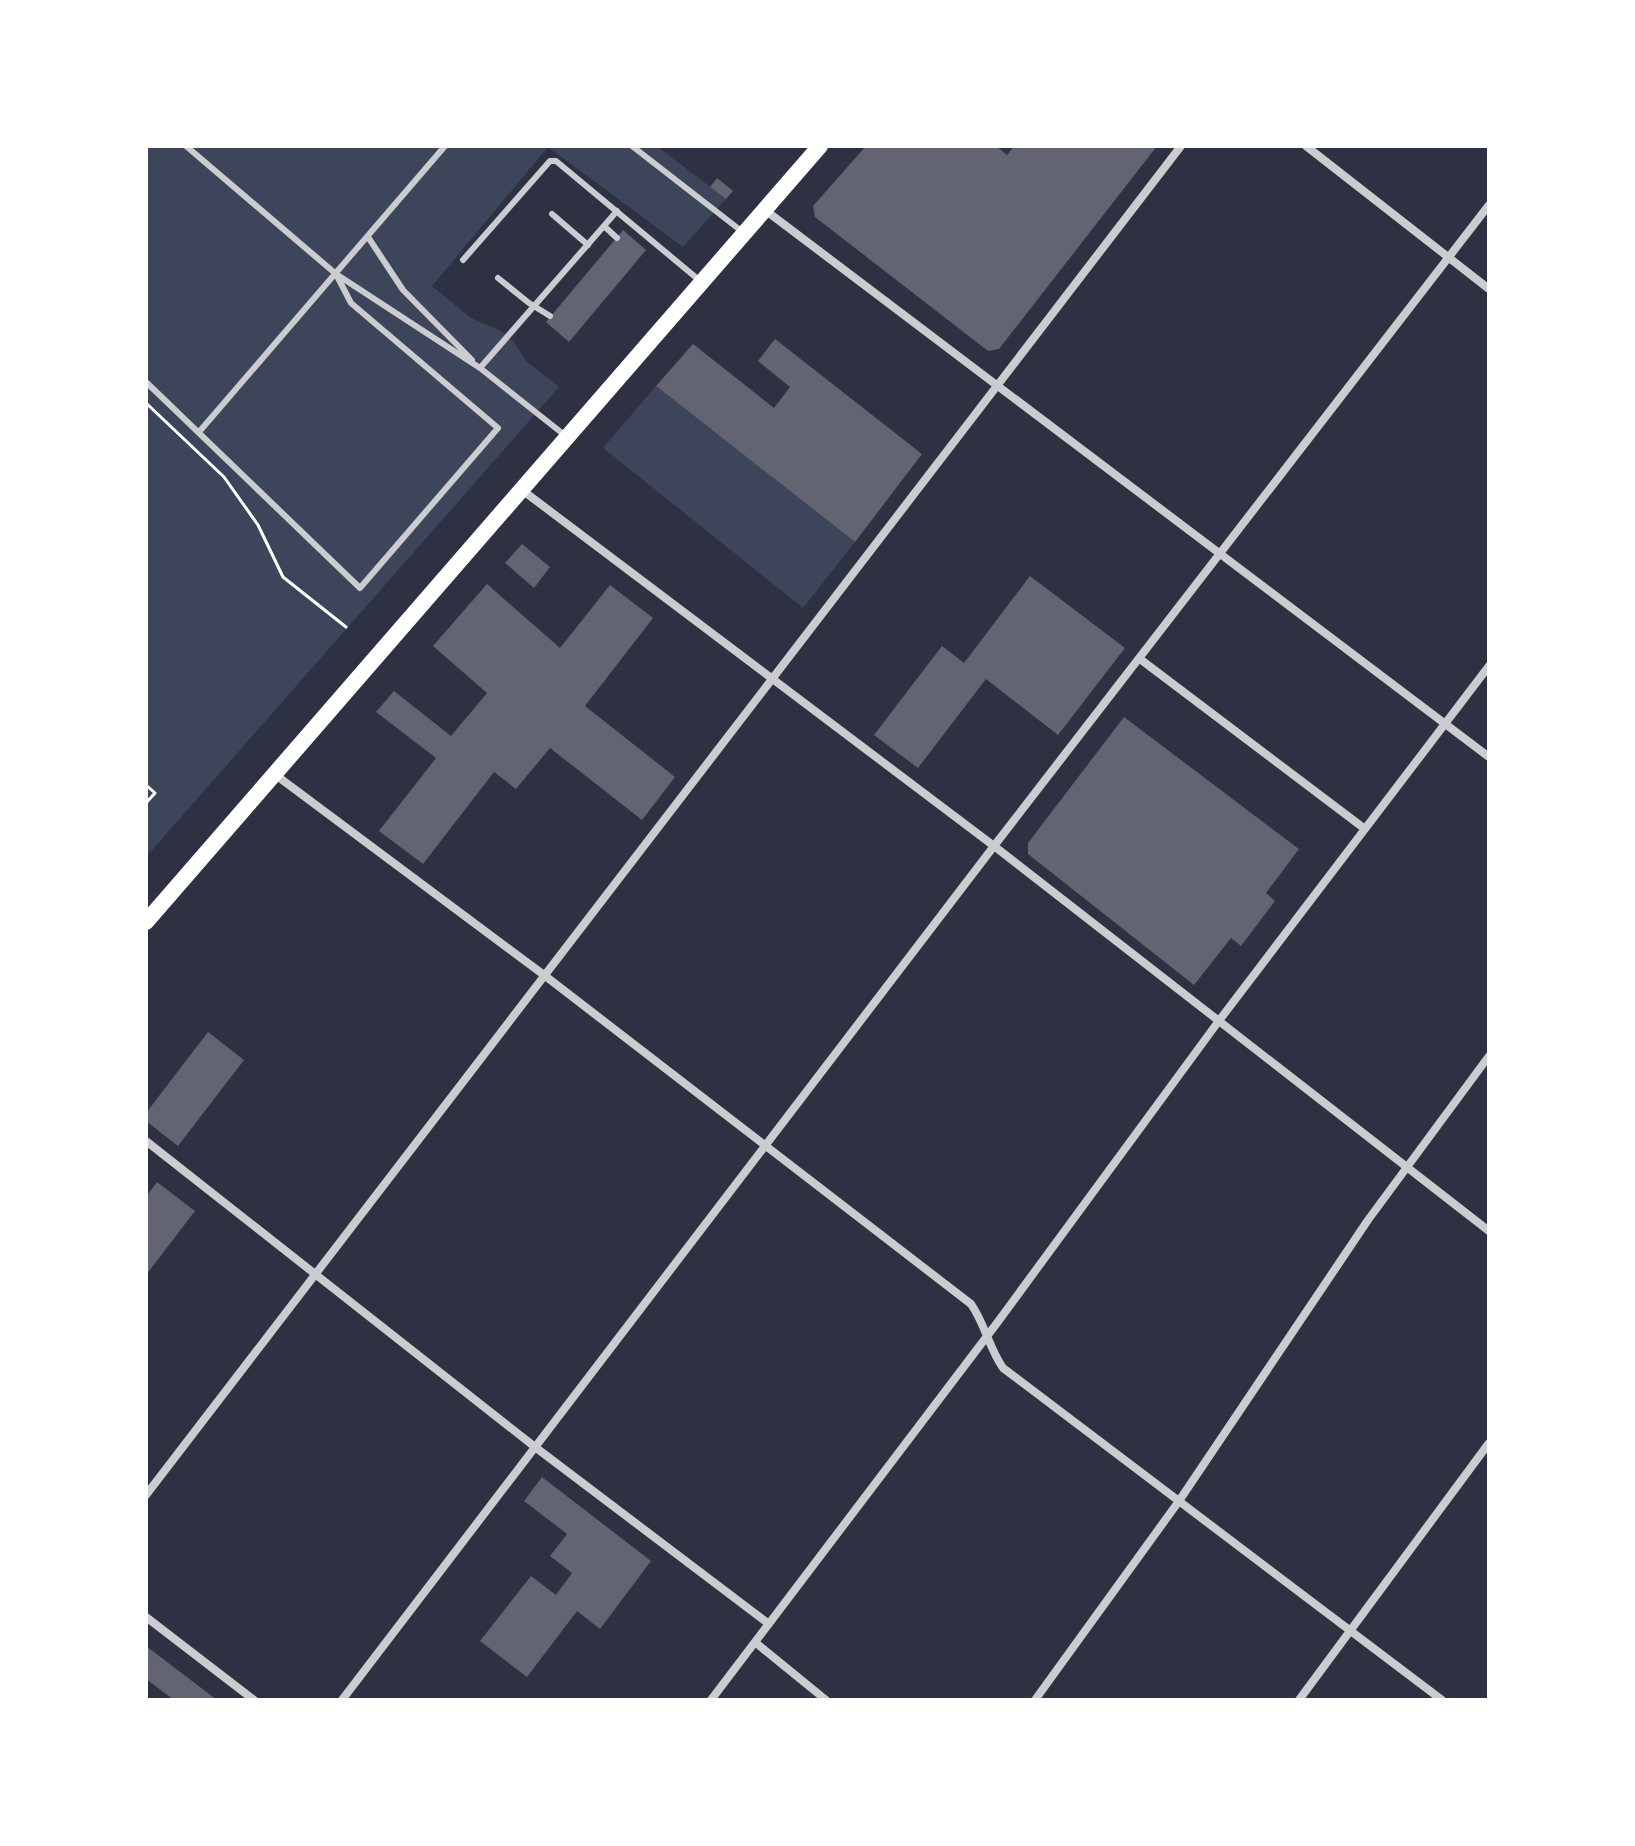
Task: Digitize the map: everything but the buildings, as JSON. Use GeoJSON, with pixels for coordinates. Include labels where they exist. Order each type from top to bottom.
{"type":"FeatureCollection","features":[{"type":"Feature","properties":{"kind":"main road"},"geometry":{"type":"LineString","coordinates":[[146,922],[820,146]]}},
{"type":"Feature","properties":{"kind":"street"},"geometry":{"type":"LineString","coordinates":[[146,1495],[1181,146]]}},
{"type":"Feature","properties":{"kind":"street"},"geometry":{"type":"LineString","coordinates":[[1306,146],[1489,289]]}},
{"type":"Feature","properties":{"kind":"street"},"geometry":{"type":"LineString","coordinates":[[342,1700],[994,846],[1489,205]]}},
{"type":"Feature","properties":{"kind":"street"},"geometry":{"type":"LineString","coordinates":[[764,210],[1489,757]]}},
{"type":"Feature","properties":{"kind":"street"},"geometry":{"type":"LineString","coordinates":[[522,490],[994,846],[1489,1231]]}},
{"type":"Feature","properties":{"kind":"street"},"geometry":{"type":"LineString","coordinates":[[1140,659],[1365,829]]}},
{"type":"Feature","properties":{"kind":"street"},"geometry":{"type":"LineString","coordinates":[[711,1700],[987,1336],[1218,1022],[1489,666]]}},
{"type":"Feature","properties":{"kind":"street"},"geometry":{"type":"LineString","coordinates":[[273,773],[544,975],[971,1304],[981,1318],[993,1354],[1003,1368],[1442,1700]]}},
{"type":"Feature","properties":{"kind":"street"},"geometry":{"type":"LineString","coordinates":[[1035,1700],[1179,1501],[1338,1264],[1489,1056]]}},
{"type":"Feature","properties":{"kind":"street"},"geometry":{"type":"LineString","coordinates":[[146,1141],[535,1447],[769,1624]]}},
{"type":"Feature","properties":{"kind":"street"},"geometry":{"type":"LineString","coordinates":[[1299,1700],[1489,1443]]}},
{"type":"Feature","properties":{"kind":"street"},"geometry":{"type":"LineString","coordinates":[[146,1617],[254,1700]]}},
{"type":"Feature","properties":{"kind":"street"},"geometry":{"type":"LineString","coordinates":[[756,1643],[826,1700]]}},
{"type":"Feature","properties":{"kind":"lane"},"geometry":{"type":"LineString","coordinates":[[186,146],[336,274],[480,368],[567,438]]}},
{"type":"Feature","properties":{"kind":"lane"},"geometry":{"type":"LineString","coordinates":[[199,432],[445,146]]}},
{"type":"Feature","properties":{"kind":"lane"},"geometry":{"type":"LineString","coordinates":[[632,146],[744,233]]}},
{"type":"Feature","properties":{"kind":"lane"},"geometry":{"type":"LineString","coordinates":[[463,260],[550,161],[556,161],[701,283]]}},
{"type":"Feature","properties":{"kind":"lane"},"geometry":{"type":"LineString","coordinates":[[480,368],[617,211]]}},
{"type":"Feature","properties":{"kind":"lane"},"geometry":{"type":"LineString","coordinates":[[552,214],[588,245]]}},
{"type":"Feature","properties":{"kind":"lane"},"geometry":{"type":"LineString","coordinates":[[604,226],[617,238]]}},
{"type":"Feature","properties":{"kind":"lane"},"geometry":{"type":"LineString","coordinates":[[368,237],[403,290],[480,368]]}},
{"type":"Feature","properties":{"kind":"lane"},"geometry":{"type":"LineString","coordinates":[[146,382],[360,588],[498,428],[351,303],[336,274]]}},
{"type":"Feature","properties":{"kind":"lane"},"geometry":{"type":"LineString","coordinates":[[498,278],[550,316]]}},
{"type":"Feature","properties":{"kind":"path"},"geometry":{"type":"LineString","coordinates":[[146,403],[224,477],[258,525],[283,577],[346,627]]}},
{"type":"Feature","properties":{"kind":"path"},"geometry":{"type":"LineString","coordinates":[[146,785],[155,793],[146,803]]}},
{"type":"Feature","properties":{"kind":"shaded area"},"geometry":{"type":"Polygon","coordinates":[[[146,146],[657,146],[726,199],[683,247],[548,147],[432,286],[471,318],[501,331],[514,342],[526,361],[559,387],[146,857],[146,146]]]}},
{"type":"Feature","properties":{"kind":"shaded area"},"geometry":{"type":"Polygon","coordinates":[[[656,386],[855,542],[803,608],[603,448],[656,386]]]}}]}
